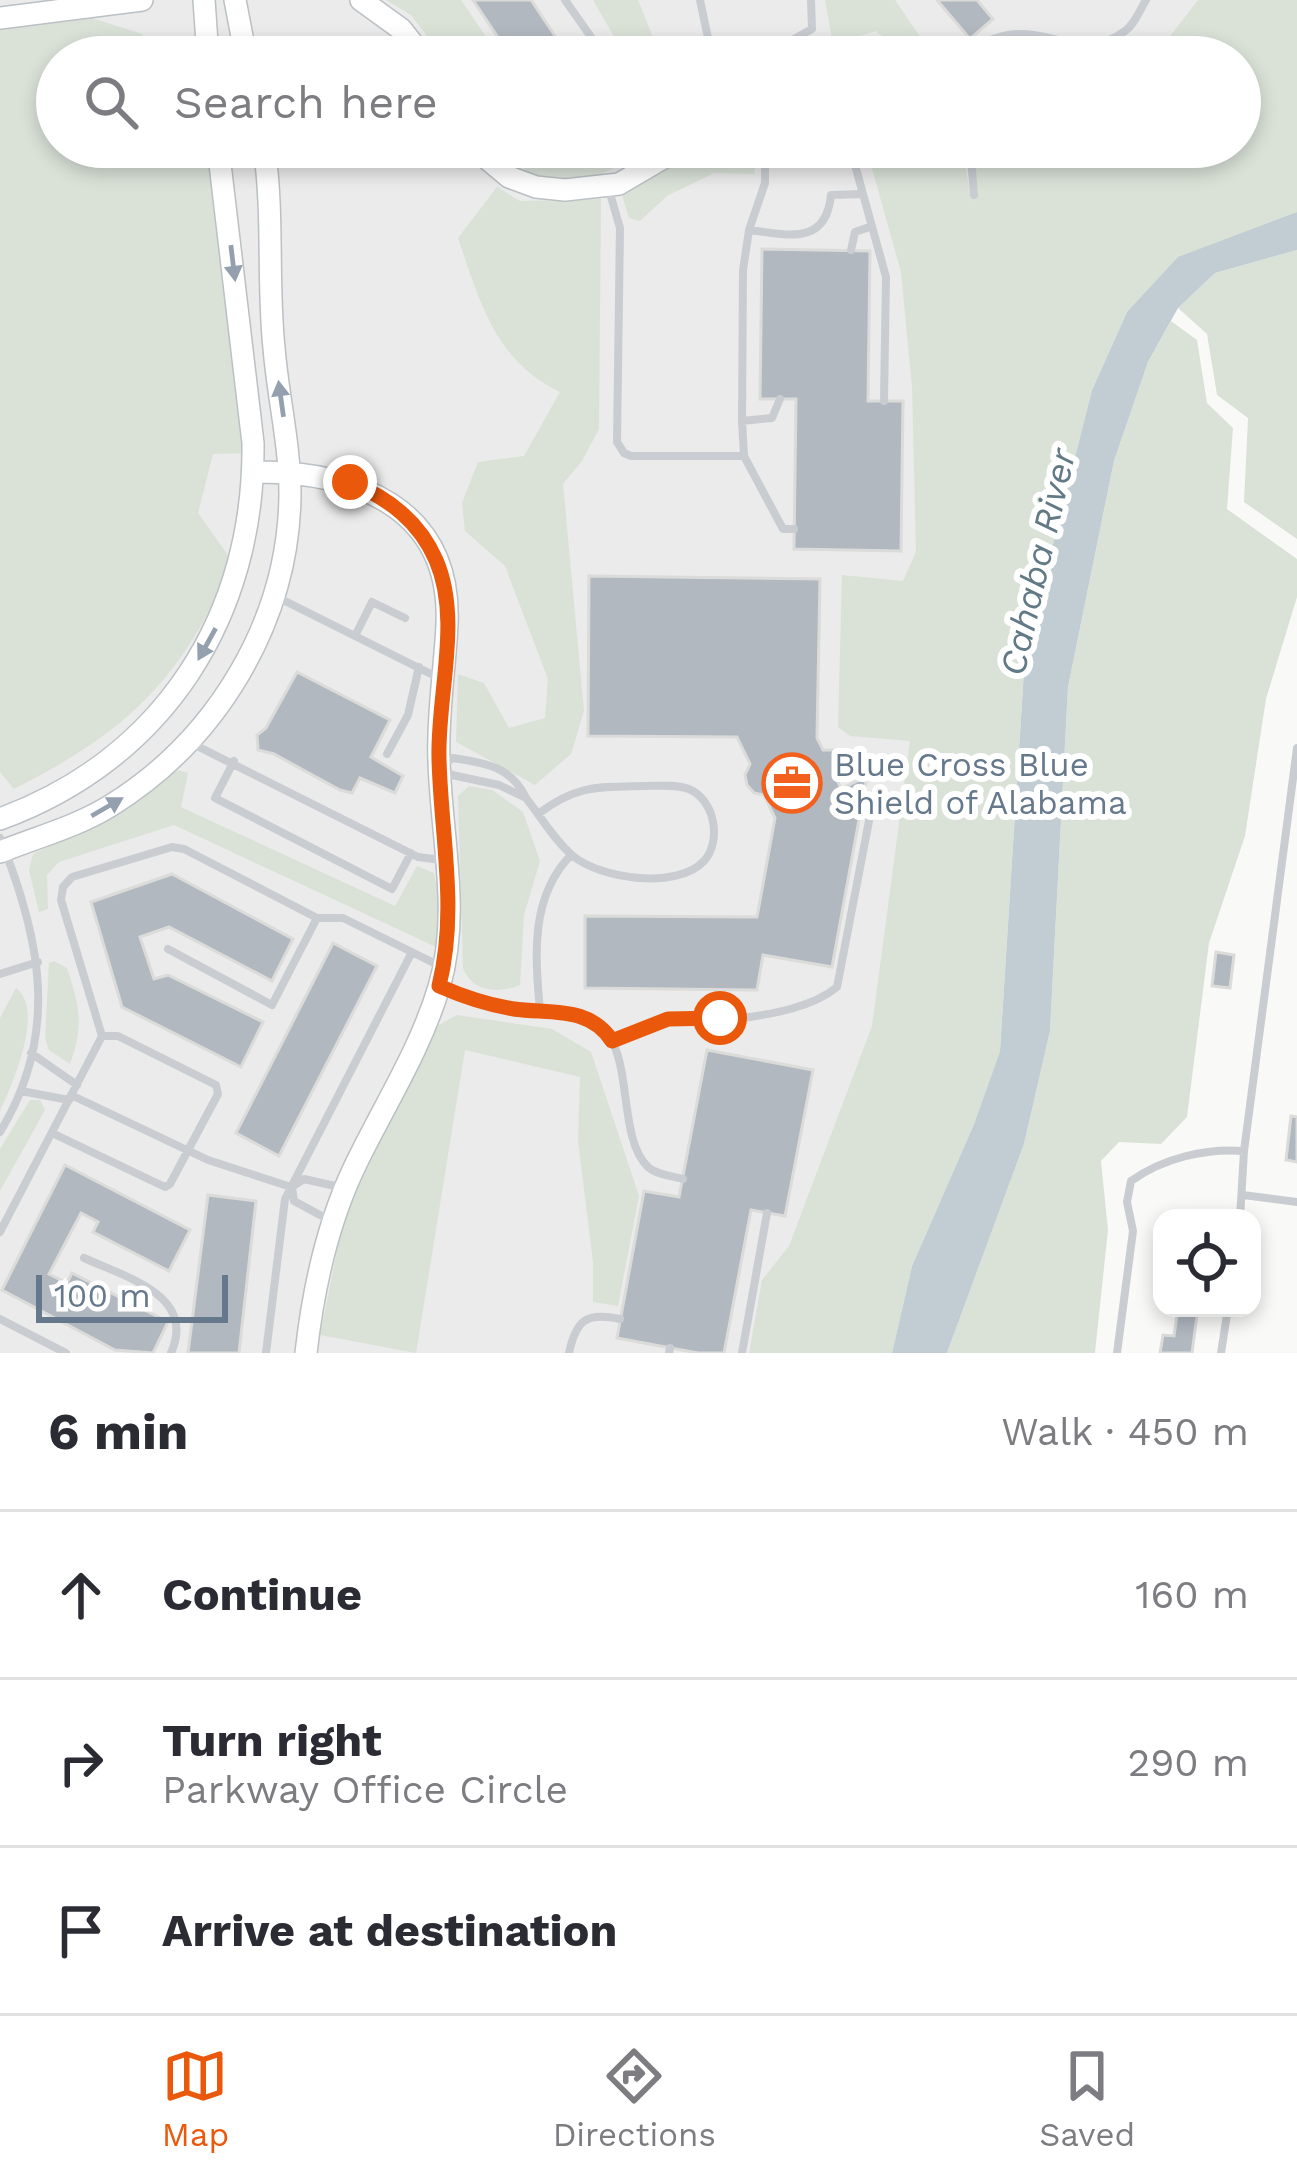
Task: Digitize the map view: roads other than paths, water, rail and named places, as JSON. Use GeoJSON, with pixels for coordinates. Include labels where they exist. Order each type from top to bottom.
{"type":"FeatureCollection","features":[{"type":"Feature","properties":{"kind":"street"},"geometry":{"type":"LineString","coordinates":[[0,18],[142,0]]}},
{"type":"Feature","properties":{"kind":"street"},"geometry":{"type":"LineString","coordinates":[[204,0],[207,36]]}},
{"type":"Feature","properties":{"kind":"street"},"geometry":{"type":"LineString","coordinates":[[235,0],[242,36]]}},
{"type":"Feature","properties":{"kind":"street"},"geometry":{"type":"LineString","coordinates":[[361,0],[406,36]]}},
{"type":"Feature","properties":{"kind":"street"},"geometry":{"type":"LineString","coordinates":[[0,819],[57,794],[102,766],[150,723],[189,676],[224,611],[237,574],[246,540],[254,443],[221,168]]}},
{"type":"Feature","properties":{"kind":"street"},"geometry":{"type":"LineString","coordinates":[[2,847],[106,808],[189,742],[235,683],[258,641],[274,596],[287,530],[289,473],[272,334],[266,168]]}},
{"type":"Feature","properties":{"kind":"street"},"geometry":{"type":"LineString","coordinates":[[498,168],[536,188],[565,190],[619,184],[644,168]]}},
{"type":"Feature","properties":{"kind":"street"},"geometry":{"type":"LineString","coordinates":[[254,472],[322,475],[369,490],[398,509],[421,533],[438,566],[446,596],[439,766],[449,928],[441,977],[428,1017],[345,1188],[314,1294],[306,1353]]}},
{"type":"Feature","properties":{"kind":"lane"},"geometry":{"type":"LineString","coordinates":[[565,0],[590,36]]}},
{"type":"Feature","properties":{"kind":"lane"},"geometry":{"type":"LineString","coordinates":[[700,0],[708,36]]}},
{"type":"Feature","properties":{"kind":"lane"},"geometry":{"type":"LineString","coordinates":[[799,36],[812,29],[811,0]]}},
{"type":"Feature","properties":{"kind":"lane"},"geometry":{"type":"LineString","coordinates":[[1116,36],[1127,31],[1146,0]]}},
{"type":"Feature","properties":{"kind":"lane"},"geometry":{"type":"LineString","coordinates":[[987,36],[1002,22]]}},
{"type":"Feature","properties":{"kind":"lane"},"geometry":{"type":"LineString","coordinates":[[1046,26],[1074,36]]}},
{"type":"Feature","properties":{"kind":"lane"},"geometry":{"type":"LineString","coordinates":[[763,168],[765,183],[749,230],[743,270],[744,456],[783,529],[794,529]]}},
{"type":"Feature","properties":{"kind":"lane"},"geometry":{"type":"LineString","coordinates":[[856,168],[886,277],[884,401]]}},
{"type":"Feature","properties":{"kind":"lane"},"geometry":{"type":"LineString","coordinates":[[972,168],[974,195]]}},
{"type":"Feature","properties":{"kind":"lane"},"geometry":{"type":"LineString","coordinates":[[608,185],[620,228],[617,442],[631,456],[744,456]]}},
{"type":"Feature","properties":{"kind":"lane"},"geometry":{"type":"LineString","coordinates":[[749,230],[813,232],[826,220],[831,195],[863,194]]}},
{"type":"Feature","properties":{"kind":"lane"},"geometry":{"type":"LineString","coordinates":[[851,250],[855,232],[872,226]]}},
{"type":"Feature","properties":{"kind":"lane"},"geometry":{"type":"LineString","coordinates":[[742,421],[772,418],[780,399]]}},
{"type":"Feature","properties":{"kind":"lane"},"geometry":{"type":"LineString","coordinates":[[274,596],[442,679]]}},
{"type":"Feature","properties":{"kind":"lane"},"geometry":{"type":"LineString","coordinates":[[355,636],[372,602],[405,618]]}},
{"type":"Feature","properties":{"kind":"lane"},"geometry":{"type":"LineString","coordinates":[[387,754],[408,716],[419,668]]}},
{"type":"Feature","properties":{"kind":"lane"},"geometry":{"type":"LineString","coordinates":[[189,742],[411,854],[447,861]]}},
{"type":"Feature","properties":{"kind":"lane"},"geometry":{"type":"LineString","coordinates":[[1241,1209],[1244,1151],[1297,748]]}},
{"type":"Feature","properties":{"kind":"lane"},"geometry":{"type":"LineString","coordinates":[[526,798],[499,784],[452,776],[439,766],[452,758],[506,772],[526,798],[538,814],[572,855],[620,877],[672,877],[701,865],[712,848],[714,827],[704,800],[688,788],[591,787],[564,794],[538,814]]}},
{"type":"Feature","properties":{"kind":"lane"},"geometry":{"type":"LineString","coordinates":[[234,761],[215,798],[392,889],[411,854]]}},
{"type":"Feature","properties":{"kind":"lane"},"geometry":{"type":"LineString","coordinates":[[612,1041],[668,1019],[737,1018],[796,1006],[837,987],[874,795]]}},
{"type":"Feature","properties":{"kind":"lane"},"geometry":{"type":"LineString","coordinates":[[0,1132],[21,1091],[31,1053],[38,962],[28,914],[2,847]]}},
{"type":"Feature","properties":{"kind":"lane"},"geometry":{"type":"LineString","coordinates":[[0,1232],[102,1036],[61,900],[63,887],[72,877],[172,847],[316,918],[343,918],[412,952],[472,1000],[580,1015],[602,1026],[612,1041],[639,1153],[654,1171],[683,1179]]}},
{"type":"Feature","properties":{"kind":"lane"},"geometry":{"type":"LineString","coordinates":[[540,1011],[536,946],[540,910],[544,891],[572,855]]}},
{"type":"Feature","properties":{"kind":"lane"},"geometry":{"type":"LineString","coordinates":[[1281,873],[1297,875]]}},
{"type":"Feature","properties":{"kind":"lane"},"geometry":{"type":"LineString","coordinates":[[168,949],[272,1005],[316,918]]}},
{"type":"Feature","properties":{"kind":"lane"},"geometry":{"type":"LineString","coordinates":[[266,1353],[285,1199],[412,952]]}},
{"type":"Feature","properties":{"kind":"lane"},"geometry":{"type":"LineString","coordinates":[[0,974],[38,962]]}},
{"type":"Feature","properties":{"kind":"lane"},"geometry":{"type":"LineString","coordinates":[[52,1133],[165,1187],[218,1094],[216,1084],[118,1036],[102,1036]]}},
{"type":"Feature","properties":{"kind":"lane"},"geometry":{"type":"LineString","coordinates":[[31,1053],[77,1084]]}},
{"type":"Feature","properties":{"kind":"lane"},"geometry":{"type":"LineString","coordinates":[[21,1091],[70,1097],[188,1151],[292,1187]]}},
{"type":"Feature","properties":{"kind":"lane"},"geometry":{"type":"LineString","coordinates":[[1117,1353],[1132,1231],[1127,1202],[1132,1181],[1144,1172],[1207,1150],[1244,1151]]}},
{"type":"Feature","properties":{"kind":"lane"},"geometry":{"type":"LineString","coordinates":[[292,1187],[304,1179],[345,1188]]}},
{"type":"Feature","properties":{"kind":"lane"},"geometry":{"type":"LineString","coordinates":[[292,1187],[294,1201],[333,1222]]}},
{"type":"Feature","properties":{"kind":"lane"},"geometry":{"type":"LineString","coordinates":[[1243,1195],[1297,1202]]}},
{"type":"Feature","properties":{"kind":"lane"},"geometry":{"type":"LineString","coordinates":[[742,1353],[767,1213]]}},
{"type":"Feature","properties":{"kind":"lane"},"geometry":{"type":"LineString","coordinates":[[84,1258],[164,1296],[176,1312],[176,1342],[171,1353]]}},
{"type":"Feature","properties":{"kind":"lane"},"geometry":{"type":"LineString","coordinates":[[569,1353],[582,1322],[603,1316],[620,1319]]}},
{"type":"Feature","properties":{"kind":"lane"},"geometry":{"type":"LineString","coordinates":[[1222,1353],[1227,1317]]}},
{"type":"Feature","properties":{"kind":"lane"},"geometry":{"type":"LineString","coordinates":[[0,1319],[66,1353]]}},
{"type":"Feature","properties":{"kind":"place","name":"Blue Cross Blue Shield of Alabama"},"geometry":{"type":"Point","coordinates":[792,783]}},
{"type":"Feature","properties":{"kind":"water label","name":"Cahaba River"},"geometry":{"type":"Point","coordinates":[1037,562]}}]}
